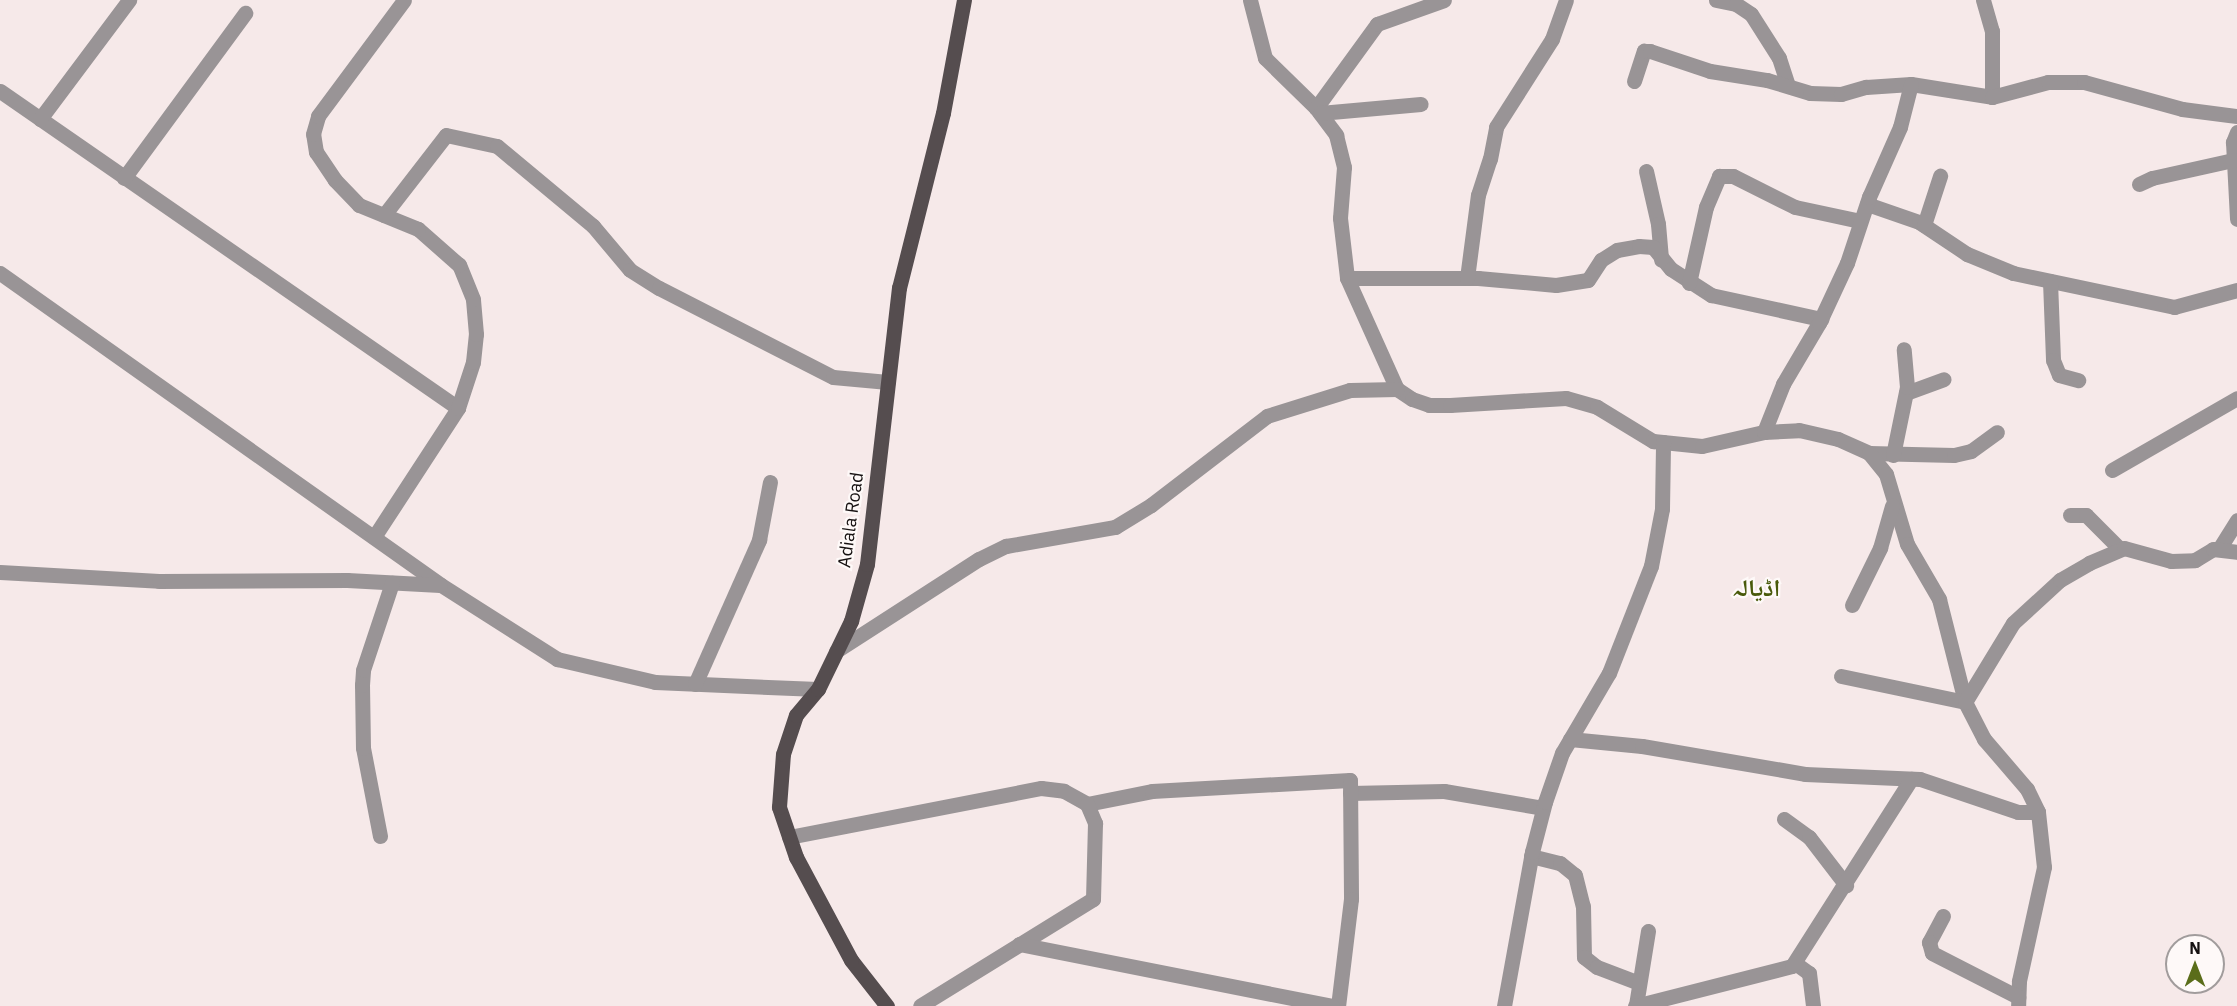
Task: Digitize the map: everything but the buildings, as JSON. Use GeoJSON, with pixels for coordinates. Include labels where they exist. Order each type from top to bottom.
{"type":"FeatureCollection","features":[{"type":"Feature","properties":{"kind":"main road","name":"Adiala Road"},"geometry":{"type":"LineString","coordinates":[[886,1006],[851,960],[789,837],[779,807],[783,754],[796,715],[818,689],[851,621],[867,564],[899,288],[944,113],[964,0]]}},
{"type":"Feature","properties":{"kind":"street"},"geometry":{"type":"LineString","coordinates":[[40,119],[129,0]]}},
{"type":"Feature","properties":{"kind":"street"},"geometry":{"type":"LineString","coordinates":[[374,537],[458,408],[473,362],[476,334],[473,299],[459,265],[430,237],[359,205],[335,180],[316,152],[313,134],[318,116],[404,0]]}},
{"type":"Feature","properties":{"kind":"street"},"geometry":{"type":"LineString","coordinates":[[1250,0],[1265,58],[1318,111],[1336,135],[1344,167],[1340,218],[1347,278],[1397,389]]}},
{"type":"Feature","properties":{"kind":"street"},"geometry":{"type":"LineString","coordinates":[[1318,111],[1377,24],[1444,0]]}},
{"type":"Feature","properties":{"kind":"street"},"geometry":{"type":"LineString","coordinates":[[1467,278],[1478,195],[1490,159],[1496,127],[1552,39],[1566,0]]}},
{"type":"Feature","properties":{"kind":"street"},"geometry":{"type":"LineString","coordinates":[[1716,0],[1736,4],[1751,14],[1779,58],[1788,85]]}},
{"type":"Feature","properties":{"kind":"street"},"geometry":{"type":"LineString","coordinates":[[1983,0],[1992,31],[1992,97]]}},
{"type":"Feature","properties":{"kind":"street"},"geometry":{"type":"LineString","coordinates":[[124,178],[245,13]]}},
{"type":"Feature","properties":{"kind":"street"},"geometry":{"type":"LineString","coordinates":[[1634,81],[1644,51],[1650,51],[1710,71],[1828,94],[1911,84],[1992,97],[2048,82],[2084,82],[2182,109],[2237,116]]}},
{"type":"Feature","properties":{"kind":"street"},"geometry":{"type":"LineString","coordinates":[[1764,432],[1783,384],[1821,319],[1850,256],[1860,221],[1900,127],[1911,84]]}},
{"type":"Feature","properties":{"kind":"street"},"geometry":{"type":"LineString","coordinates":[[0,91],[458,408]]}},
{"type":"Feature","properties":{"kind":"street"},"geometry":{"type":"LineString","coordinates":[[1318,111],[1421,104]]}},
{"type":"Feature","properties":{"kind":"street"},"geometry":{"type":"LineString","coordinates":[[2237,132],[2233,160],[2237,219]]}},
{"type":"Feature","properties":{"kind":"street"},"geometry":{"type":"LineString","coordinates":[[384,215],[446,135],[497,146],[593,226],[630,270],[658,288],[833,377],[888,382]]}},
{"type":"Feature","properties":{"kind":"street"},"geometry":{"type":"LineString","coordinates":[[2139,184],[2233,160]]}},
{"type":"Feature","properties":{"kind":"street"},"geometry":{"type":"LineString","coordinates":[[1646,171],[1658,224],[1661,260]]}},
{"type":"Feature","properties":{"kind":"street"},"geometry":{"type":"LineString","coordinates":[[1689,283],[1706,207],[1719,176],[1733,176],[1795,207],[1860,221]]}},
{"type":"Feature","properties":{"kind":"street"},"geometry":{"type":"LineString","coordinates":[[1924,225],[1940,176]]}},
{"type":"Feature","properties":{"kind":"street"},"geometry":{"type":"LineString","coordinates":[[1867,204],[1924,225],[1983,263],[2050,281],[2174,307],[2237,290]]}},
{"type":"Feature","properties":{"kind":"street"},"geometry":{"type":"LineString","coordinates":[[1347,278],[1467,278],[1542,286],[1588,280],[1601,260],[1617,250],[1639,246],[1653,248],[1661,260],[1689,283],[1711,295],[1821,319]]}},
{"type":"Feature","properties":{"kind":"street"},"geometry":{"type":"LineString","coordinates":[[0,273],[441,585],[557,658],[656,682],[818,689]]}},
{"type":"Feature","properties":{"kind":"street"},"geometry":{"type":"LineString","coordinates":[[2050,281],[2053,360],[2059,375],[2078,380]]}},
{"type":"Feature","properties":{"kind":"street"},"geometry":{"type":"LineString","coordinates":[[1893,455],[1906,393],[1904,350]]}},
{"type":"Feature","properties":{"kind":"street"},"geometry":{"type":"LineString","coordinates":[[1906,393],[1944,379]]}},
{"type":"Feature","properties":{"kind":"street"},"geometry":{"type":"LineString","coordinates":[[836,651],[979,559],[1006,546],[1115,527],[1150,505],[1267,416],[1350,390],[1397,389],[1429,405],[1566,398],[1598,408],[1629,430],[1664,442],[1702,446],[1764,432],[1817,434],[1869,453],[1954,455],[1971,451],[1997,432]]}},
{"type":"Feature","properties":{"kind":"street"},"geometry":{"type":"LineString","coordinates":[[2112,470],[2237,398]]}},
{"type":"Feature","properties":{"kind":"street"},"geometry":{"type":"LineString","coordinates":[[1504,1006],[1531,856],[1543,808],[1570,740],[1609,673],[1651,566],[1662,509],[1664,442]]}},
{"type":"Feature","properties":{"kind":"street"},"geometry":{"type":"LineString","coordinates":[[1869,453],[1886,474],[1907,544],[1939,599],[1956,678],[1965,702],[1984,739],[2027,789],[2038,812],[2044,867],[2018,1001],[1932,953],[1929,942],[1943,916]]}},
{"type":"Feature","properties":{"kind":"street"},"geometry":{"type":"LineString","coordinates":[[695,684],[759,540],[770,482]]}},
{"type":"Feature","properties":{"kind":"street"},"geometry":{"type":"LineString","coordinates":[[1852,605],[1888,528],[1894,499]]}},
{"type":"Feature","properties":{"kind":"street"},"geometry":{"type":"LineString","coordinates":[[2070,515],[2086,515],[2120,549]]}},
{"type":"Feature","properties":{"kind":"street"},"geometry":{"type":"LineString","coordinates":[[1965,702],[2013,623],[2060,580],[2120,549],[2139,550],[2171,561],[2195,560],[2219,549],[2237,520]]}},
{"type":"Feature","properties":{"kind":"street"},"geometry":{"type":"LineString","coordinates":[[2219,549],[2237,552]]}},
{"type":"Feature","properties":{"kind":"street"},"geometry":{"type":"LineString","coordinates":[[0,572],[159,581],[347,580],[441,585]]}},
{"type":"Feature","properties":{"kind":"street"},"geometry":{"type":"LineString","coordinates":[[380,836],[363,748],[362,685],[363,669],[392,583]]}},
{"type":"Feature","properties":{"kind":"street"},"geometry":{"type":"LineString","coordinates":[[1841,676],[1965,702]]}},
{"type":"Feature","properties":{"kind":"street"},"geometry":{"type":"LineString","coordinates":[[1570,740],[1642,746],[1805,774],[1911,779],[2018,812],[2038,812]]}},
{"type":"Feature","properties":{"kind":"street"},"geometry":{"type":"LineString","coordinates":[[1086,804],[1152,791],[1344,778],[1350,780],[1351,898],[1338,1006]]}},
{"type":"Feature","properties":{"kind":"street"},"geometry":{"type":"LineString","coordinates":[[1648,931],[1635,1005],[1795,963],[1911,779]]}},
{"type":"Feature","properties":{"kind":"street"},"geometry":{"type":"LineString","coordinates":[[789,837],[1041,788],[1064,791],[1086,804],[1095,823],[1093,898],[920,1006]]}},
{"type":"Feature","properties":{"kind":"street"},"geometry":{"type":"LineString","coordinates":[[1350,793],[1444,791],[1543,808]]}},
{"type":"Feature","properties":{"kind":"street"},"geometry":{"type":"LineString","coordinates":[[1784,819],[1809,837],[1846,885]]}},
{"type":"Feature","properties":{"kind":"street"},"geometry":{"type":"LineString","coordinates":[[1531,856],[1560,863],[1575,875],[1583,906],[1584,957],[1598,967],[1639,982]]}},
{"type":"Feature","properties":{"kind":"street"},"geometry":{"type":"LineString","coordinates":[[1019,944],[1332,1006]]}},
{"type":"Feature","properties":{"kind":"street"},"geometry":{"type":"LineString","coordinates":[[1795,963],[1809,973],[1813,1006]]}},
{"type":"Feature","properties":{"kind":"district","name":"اڈیالہ"},"geometry":{"type":"Point","coordinates":[1756,588]}}]}
